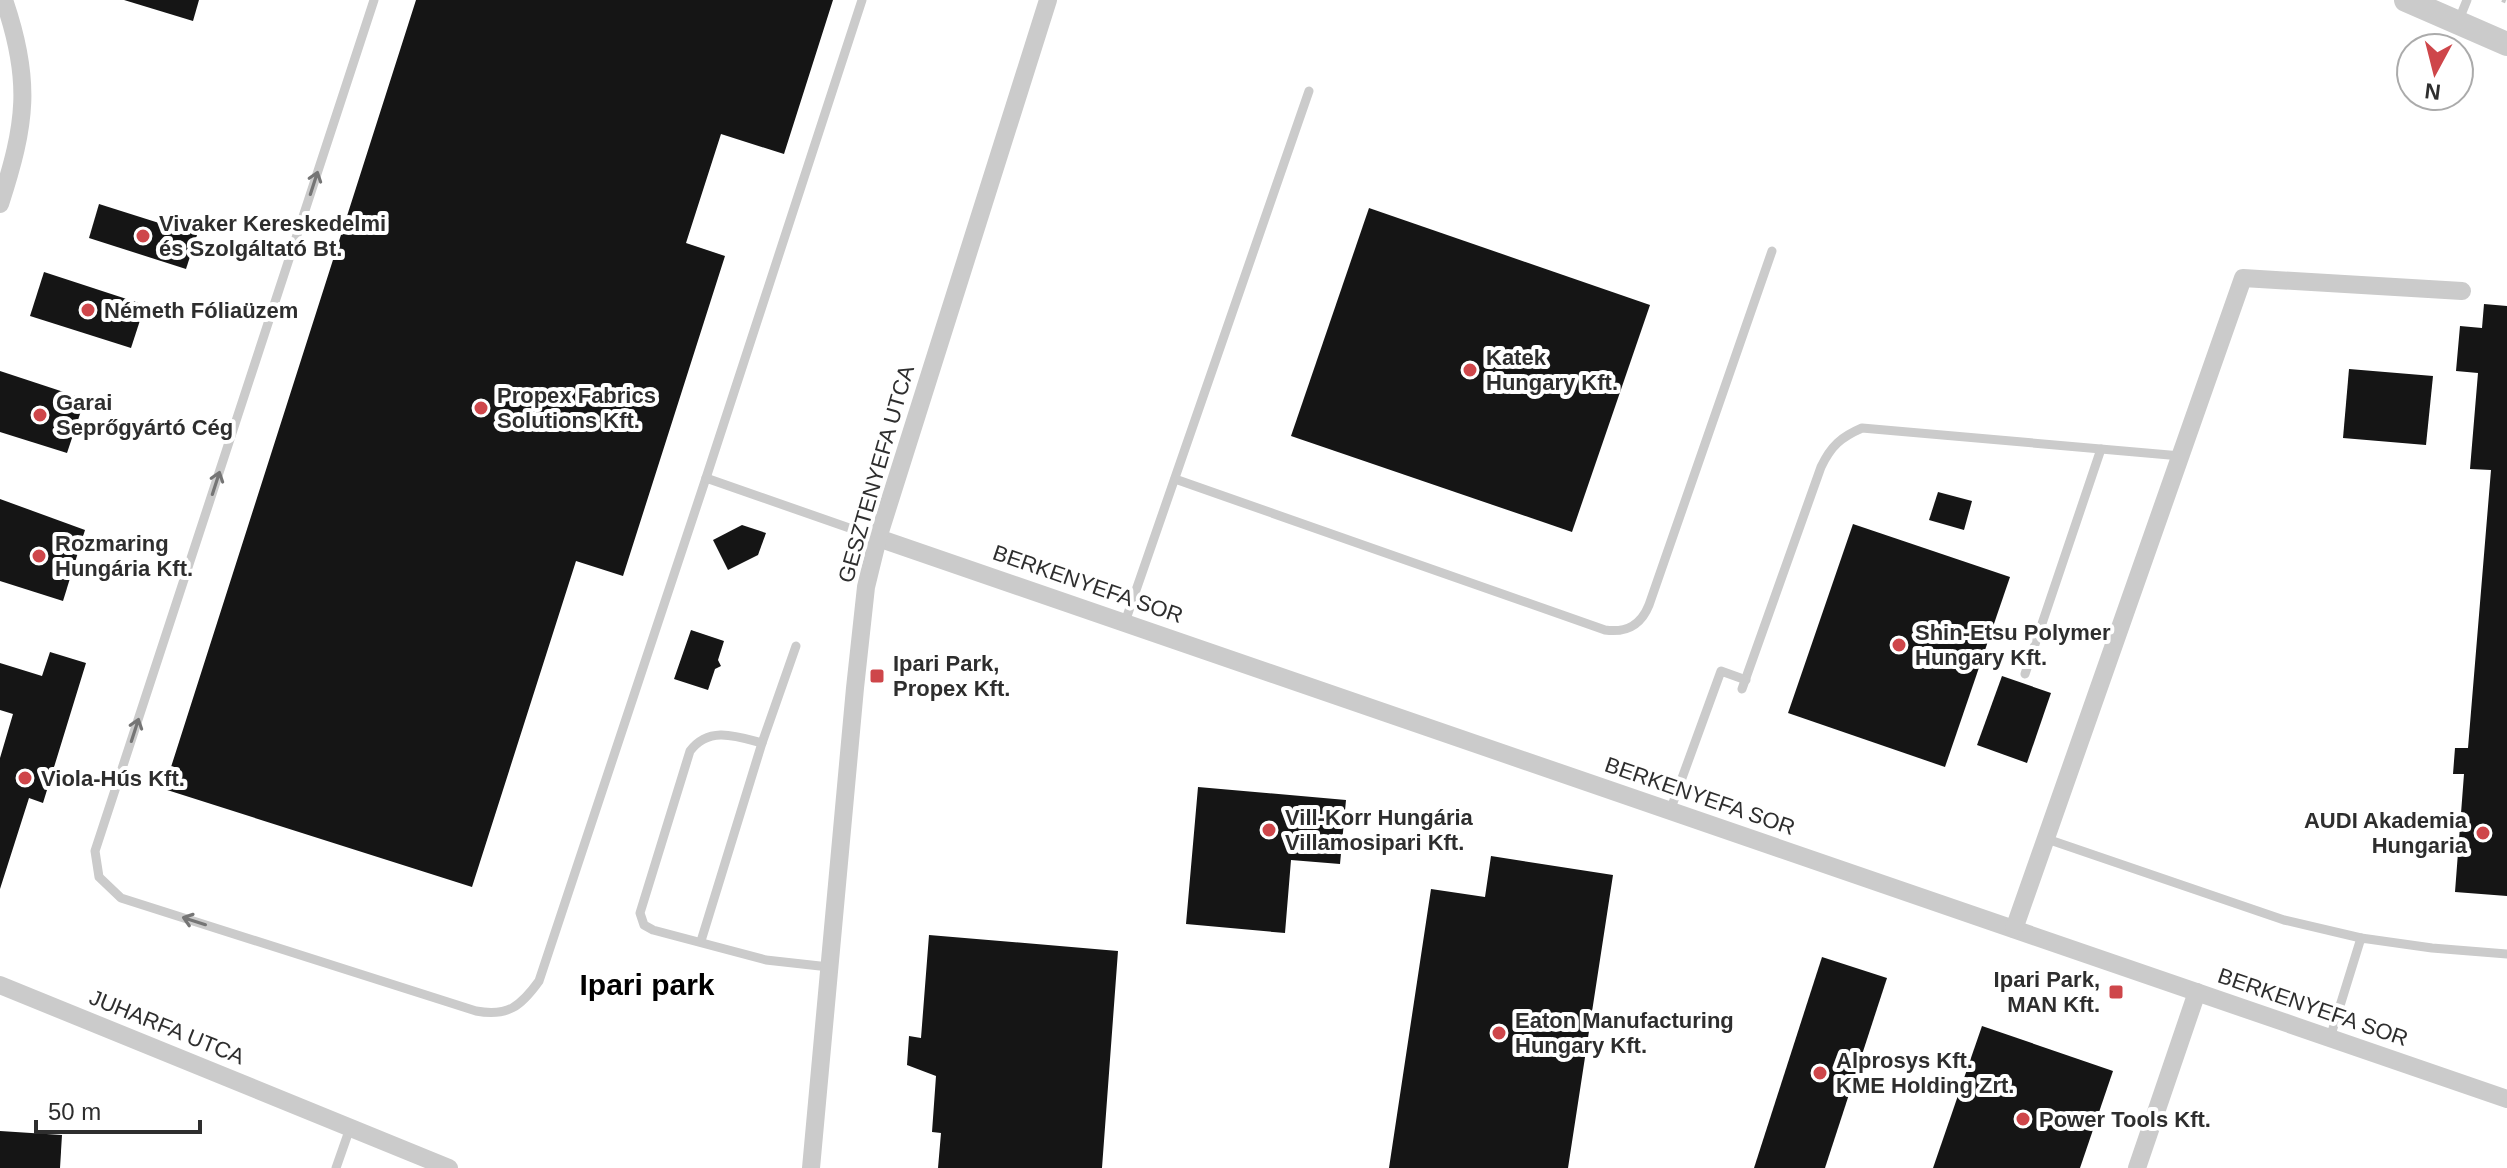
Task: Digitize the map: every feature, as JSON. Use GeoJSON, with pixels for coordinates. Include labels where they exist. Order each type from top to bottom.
{"type":"FeatureCollection","features":[{"type":"Feature","properties":{"kind":"street"},"geometry":{"type":"LineString","coordinates":[[0,204],[18,147],[24,94],[16,42],[4,0]]}},
{"type":"Feature","properties":{"kind":"street","name":"GESZTENYEFA UTCA"},"geometry":{"type":"LineString","coordinates":[[811,1168],[866,587],[878,538],[1048,0]]}},
{"type":"Feature","properties":{"kind":"street"},"geometry":{"type":"LineString","coordinates":[[2406,0],[2463,11],[2507,44]]}},
{"type":"Feature","properties":{"kind":"street"},"geometry":{"type":"LineString","coordinates":[[2014,929],[2243,278],[2462,291]]}},
{"type":"Feature","properties":{"kind":"street","name":"BERKENYEFA SOR"},"geometry":{"type":"LineString","coordinates":[[878,538],[2507,1099]]}},
{"type":"Feature","properties":{"kind":"street","name":"JUHARFA UTCA"},"geometry":{"type":"LineString","coordinates":[[0,985],[449,1168]]}},
{"type":"Feature","properties":{"kind":"street"},"geometry":{"type":"LineString","coordinates":[[2137,1168],[2197,992]]}},
{"type":"Feature","properties":{"kind":"lane"},"geometry":{"type":"LineString","coordinates":[[374,0],[95,851],[99,877],[121,898],[476,1011],[494,1014],[508,1011],[525,1000],[539,981],[862,0]]}},
{"type":"Feature","properties":{"kind":"lane"},"geometry":{"type":"LineString","coordinates":[[1125,622],[1309,91]]}},
{"type":"Feature","properties":{"kind":"lane"},"geometry":{"type":"LineString","coordinates":[[1175,479],[1605,630],[1626,630],[1644,617],[1649,605],[1772,251]]}},
{"type":"Feature","properties":{"kind":"lane"},"geometry":{"type":"LineString","coordinates":[[1670,811],[1721,671],[1744,684],[1821,467],[1830,448],[1839,439],[1862,428],[2181,456]]}},
{"type":"Feature","properties":{"kind":"lane"},"geometry":{"type":"LineString","coordinates":[[2025,674],[2101,449]]}},
{"type":"Feature","properties":{"kind":"lane"},"geometry":{"type":"LineString","coordinates":[[706,478],[878,538]]}},
{"type":"Feature","properties":{"kind":"lane"},"geometry":{"type":"LineString","coordinates":[[701,941],[762,743],[796,646]]}},
{"type":"Feature","properties":{"kind":"lane"},"geometry":{"type":"LineString","coordinates":[[762,743],[733,735],[713,734],[696,743],[690,751],[640,913],[644,925],[653,930],[766,960],[829,967]]}},
{"type":"Feature","properties":{"kind":"lane"},"geometry":{"type":"LineString","coordinates":[[2047,839],[2284,920],[2361,938],[2507,954]]}},
{"type":"Feature","properties":{"kind":"lane"},"geometry":{"type":"LineString","coordinates":[[2330,1038],[2361,938]]}},
{"type":"Feature","properties":{"kind":"lane"},"geometry":{"type":"LineString","coordinates":[[336,1168],[350,1128]]}},
{"type":"Feature","properties":{"kind":"building"},"geometry":{"type":"Polygon","coordinates":[[[124,0],[199,0],[193,21],[124,0]]]}},
{"type":"Feature","properties":{"kind":"building","name":"Propex Fabrics Solutions Kft."},"geometry":{"type":"Polygon","coordinates":[[[416,0],[833,0],[784,154],[721,134],[686,243],[725,256],[623,576],[576,561],[472,887],[164,789],[416,0]]]}},
{"type":"Feature","properties":{"kind":"building","name":"Vivaker Kereskedelmi és Szolgáltató Bt."},"geometry":{"type":"Polygon","coordinates":[[[99,204],[197,235],[186,269],[89,238],[99,204]]]}},
{"type":"Feature","properties":{"kind":"building","name":"Katek Hungary Kft."},"geometry":{"type":"Polygon","coordinates":[[[1369,208],[1650,305],[1572,532],[1291,436],[1369,208]]]}},
{"type":"Feature","properties":{"kind":"building","name":"Németh Fóliaüzem"},"geometry":{"type":"Polygon","coordinates":[[[44,272],[145,305],[131,348],[30,316],[44,272]]]}},
{"type":"Feature","properties":{"kind":"building"},"geometry":{"type":"Polygon","coordinates":[[[2484,304],[2507,306],[2507,896],[2455,892],[2464,774],[2453,774],[2455,748],[2468,748],[2491,470],[2470,469],[2478,373],[2456,371],[2460,326],[2482,328],[2484,304]]]}},
{"type":"Feature","properties":{"kind":"building"},"geometry":{"type":"Polygon","coordinates":[[[2349,369],[2433,376],[2426,445],[2343,438],[2349,369]]]}},
{"type":"Feature","properties":{"kind":"building","name":"Garai Seprőgyártó Cég"},"geometry":{"type":"Polygon","coordinates":[[[0,371],[85,399],[67,453],[0,432],[0,371]]]}},
{"type":"Feature","properties":{"kind":"building"},"geometry":{"type":"Polygon","coordinates":[[[1938,492],[1972,501],[1964,530],[1929,520],[1938,492]]]}},
{"type":"Feature","properties":{"kind":"building","name":"Rozmaring Hungária Kft."},"geometry":{"type":"Polygon","coordinates":[[[0,499],[85,530],[63,601],[0,581],[0,499]]]}},
{"type":"Feature","properties":{"kind":"building","name":"Shin-Etsu Polymer Hungary Kft."},"geometry":{"type":"Polygon","coordinates":[[[1853,524],[2010,577],[1945,767],[1788,713],[1853,524]]]}},
{"type":"Feature","properties":{"kind":"building"},"geometry":{"type":"Polygon","coordinates":[[[742,525],[766,533],[758,555],[728,570],[713,540],[742,525]]]}},
{"type":"Feature","properties":{"kind":"building"},"geometry":{"type":"Polygon","coordinates":[[[691,630],[724,641],[718,660],[721,666],[715,669],[708,690],[674,679],[691,630]]]}},
{"type":"Feature","properties":{"kind":"building","name":"Viola-Hús Kft."},"geometry":{"type":"Polygon","coordinates":[[[50,652],[86,663],[43,803],[29,798],[0,889],[0,758],[13,714],[0,710],[0,663],[42,676],[50,652]]]}},
{"type":"Feature","properties":{"kind":"building"},"geometry":{"type":"Polygon","coordinates":[[[2002,676],[2051,693],[2027,763],[1977,745],[2002,676]]]}},
{"type":"Feature","properties":{"kind":"building","name":"Vill-Korr Hungária Villamosipari Kft."},"geometry":{"type":"Polygon","coordinates":[[[1198,787],[1346,800],[1340,864],[1291,860],[1285,933],[1186,924],[1198,787]]]}},
{"type":"Feature","properties":{"kind":"building","name":"Eaton Manufacturing Hungary Kft."},"geometry":{"type":"Polygon","coordinates":[[[1491,856],[1613,875],[1568,1168],[1389,1168],[1431,889],[1485,897],[1491,856]]]}},
{"type":"Feature","properties":{"kind":"building"},"geometry":{"type":"Polygon","coordinates":[[[929,935],[1118,951],[1102,1168],[938,1168],[941,1133],[932,1132],[936,1076],[907,1065],[909,1036],[921,1038],[929,935]]]}},
{"type":"Feature","properties":{"kind":"building","name":"Alprosys Kft. KME Holding Zrt."},"geometry":{"type":"Polygon","coordinates":[[[1822,957],[1887,978],[1825,1168],[1754,1168],[1822,957]]]}},
{"type":"Feature","properties":{"kind":"building","name":"Power Tools Kft."},"geometry":{"type":"Polygon","coordinates":[[[1982,1026],[2113,1071],[2080,1168],[1933,1168],[1982,1026]]]}},
{"type":"Feature","properties":{"kind":"building"},"geometry":{"type":"Polygon","coordinates":[[[0,1131],[62,1135],[60,1168],[0,1168],[0,1131]]]}},
{"type":"Feature","properties":{"kind":"place","name":"Vivaker Kereskedelmi és Szolgáltató Bt."},"geometry":{"type":"Point","coordinates":[143,236]}},
{"type":"Feature","properties":{"kind":"place","name":"Németh Fóliaüzem"},"geometry":{"type":"Point","coordinates":[88,310]}},
{"type":"Feature","properties":{"kind":"place","name":"Katek Hungary Kft."},"geometry":{"type":"Point","coordinates":[1470,370]}},
{"type":"Feature","properties":{"kind":"place","name":"Propex Fabrics Solutions Kft."},"geometry":{"type":"Point","coordinates":[481,408]}},
{"type":"Feature","properties":{"kind":"place","name":"Garai Seprőgyártó Cég"},"geometry":{"type":"Point","coordinates":[40,415]}},
{"type":"Feature","properties":{"kind":"place","name":"Rozmaring Hungária Kft."},"geometry":{"type":"Point","coordinates":[39,556]}},
{"type":"Feature","properties":{"kind":"place","name":"Shin-Etsu Polymer Hungary Kft."},"geometry":{"type":"Point","coordinates":[1899,645]}},
{"type":"Feature","properties":{"kind":"place","name":"Ipari Park, Propex Kft."},"geometry":{"type":"Point","coordinates":[877,676]}},
{"type":"Feature","properties":{"kind":"place","name":"Viola-Hús Kft."},"geometry":{"type":"Point","coordinates":[25,778]}},
{"type":"Feature","properties":{"kind":"place","name":"Vill-Korr Hungária Villamosipari Kft."},"geometry":{"type":"Point","coordinates":[1269,830]}},
{"type":"Feature","properties":{"kind":"place","name":"AUDI Akademia Hungaria"},"geometry":{"type":"Point","coordinates":[2483,833]}},
{"type":"Feature","properties":{"kind":"place","name":"Ipari Park, MAN Kft."},"geometry":{"type":"Point","coordinates":[2116,992]}},
{"type":"Feature","properties":{"kind":"place","name":"Eaton Manufacturing Hungary Kft."},"geometry":{"type":"Point","coordinates":[1499,1033]}},
{"type":"Feature","properties":{"kind":"place","name":"Alprosys Kft. KME Holding Zrt."},"geometry":{"type":"Point","coordinates":[1820,1073]}},
{"type":"Feature","properties":{"kind":"place","name":"Power Tools Kft."},"geometry":{"type":"Point","coordinates":[2023,1119]}},
{"type":"Feature","properties":{"kind":"district","name":"Ipari park"},"geometry":{"type":"Point","coordinates":[647,984]}}]}
